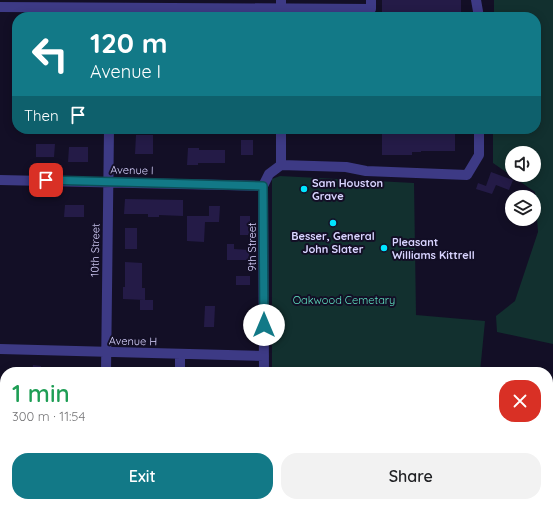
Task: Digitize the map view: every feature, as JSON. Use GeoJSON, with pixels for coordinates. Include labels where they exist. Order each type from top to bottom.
{"type":"FeatureCollection","features":[{"type":"Feature","properties":{"kind":"street"},"geometry":{"type":"LineString","coordinates":[[476,0],[478,12]]}},
{"type":"Feature","properties":{"kind":"street"},"geometry":{"type":"LineString","coordinates":[[0,7],[281,8],[371,4]]}},
{"type":"Feature","properties":{"kind":"street","name":"10th Street"},"geometry":{"type":"LineString","coordinates":[[106,367],[109,134]]}},
{"type":"Feature","properties":{"kind":"street"},"geometry":{"type":"LineString","coordinates":[[280,165],[281,134]]}},
{"type":"Feature","properties":{"kind":"street"},"geometry":{"type":"LineString","coordinates":[[263,186],[269,174],[280,165],[346,167],[366,171],[467,175],[479,155],[479,134]]}},
{"type":"Feature","properties":{"kind":"street","name":"Avenue I"},"geometry":{"type":"LineString","coordinates":[[0,180],[263,186]]}},
{"type":"Feature","properties":{"kind":"street","name":"9th Street"},"geometry":{"type":"LineString","coordinates":[[263,186],[264,367]]}},
{"type":"Feature","properties":{"kind":"street","name":"Avenue H"},"geometry":{"type":"LineString","coordinates":[[0,349],[264,356]]}},
{"type":"Feature","properties":{"kind":"street"},"geometry":{"type":"LineString","coordinates":[[180,354],[180,367]]}},
{"type":"Feature","properties":{"kind":"green space"},"geometry":{"type":"Polygon","coordinates":[[[494,0],[553,0],[553,344],[497,332],[496,316],[515,301],[538,232],[538,226],[541,226],[541,190],[532,190],[521,182],[541,182],[541,146],[505,146],[505,171],[493,163],[493,134],[541,134],[541,12],[494,12],[494,0]]]}},
{"type":"Feature","properties":{"kind":"green space","name":"Oakwood Cemetary"},"geometry":{"type":"Polygon","coordinates":[[[280,176],[414,183],[416,315],[485,321],[480,367],[272,367],[272,179],[280,176]]]}},
{"type":"Feature","properties":{"kind":"building"},"geometry":{"type":"Polygon","coordinates":[[[382,0],[461,0],[461,12],[382,12],[382,0]]]}},
{"type":"Feature","properties":{"kind":"building"},"geometry":{"type":"Polygon","coordinates":[[[382,134],[455,134],[455,151],[421,151],[412,152],[412,155],[382,155],[382,134]]]}},
{"type":"Feature","properties":{"kind":"building"},"geometry":{"type":"Polygon","coordinates":[[[136,135],[153,135],[153,154],[135,154],[136,135]]]}},
{"type":"Feature","properties":{"kind":"building"},"geometry":{"type":"Polygon","coordinates":[[[241,140],[253,140],[253,155],[241,155],[241,140]]]}},
{"type":"Feature","properties":{"kind":"building"},"geometry":{"type":"Polygon","coordinates":[[[36,144],[55,144],[54,157],[36,157],[36,144]]]}},
{"type":"Feature","properties":{"kind":"building"},"geometry":{"type":"Polygon","coordinates":[[[69,147],[88,147],[88,162],[68,162],[69,147]]]}},
{"type":"Feature","properties":{"kind":"building"},"geometry":{"type":"Polygon","coordinates":[[[188,148],[199,148],[199,150],[225,150],[225,163],[198,163],[198,165],[187,165],[188,148]]]}},
{"type":"Feature","properties":{"kind":"building"},"geometry":{"type":"Polygon","coordinates":[[[491,172],[505,177],[505,182],[512,182],[509,190],[496,185],[492,194],[476,189],[478,183],[486,186],[491,172]]]}},
{"type":"Feature","properties":{"kind":"building"},"geometry":{"type":"Polygon","coordinates":[[[125,199],[183,200],[183,216],[159,215],[159,217],[148,217],[148,214],[124,214],[125,199]]]}},
{"type":"Feature","properties":{"kind":"building"},"geometry":{"type":"Polygon","coordinates":[[[65,205],[84,205],[84,217],[64,217],[65,205]]]}},
{"type":"Feature","properties":{"kind":"building"},"geometry":{"type":"Polygon","coordinates":[[[209,206],[220,206],[219,222],[205,222],[204,242],[187,241],[187,216],[209,216],[209,206]]]}},
{"type":"Feature","properties":{"kind":"building"},"geometry":{"type":"Polygon","coordinates":[[[240,216],[250,216],[250,235],[240,235],[240,216]]]}},
{"type":"Feature","properties":{"kind":"building"},"geometry":{"type":"Polygon","coordinates":[[[125,228],[137,228],[137,249],[125,249],[125,228]]]}},
{"type":"Feature","properties":{"kind":"building"},"geometry":{"type":"Polygon","coordinates":[[[227,244],[234,244],[234,249],[249,250],[249,260],[227,260],[227,244]]]}},
{"type":"Feature","properties":{"kind":"building"},"geometry":{"type":"Polygon","coordinates":[[[125,262],[142,263],[142,288],[145,288],[145,300],[123,299],[123,287],[125,287],[125,262]]]}},
{"type":"Feature","properties":{"kind":"building"},"geometry":{"type":"Polygon","coordinates":[[[236,276],[250,276],[250,285],[236,285],[236,276]]]}},
{"type":"Feature","properties":{"kind":"building"},"geometry":{"type":"Polygon","coordinates":[[[140,300],[153,300],[153,310],[140,310],[140,300]]]}},
{"type":"Feature","properties":{"kind":"building"},"geometry":{"type":"Polygon","coordinates":[[[205,306],[215,306],[214,327],[204,327],[205,306]]]}},
{"type":"Feature","properties":{"kind":"building"},"geometry":{"type":"Polygon","coordinates":[[[33,365],[41,366],[41,367],[33,367],[33,365]]]}},
{"type":"Feature","properties":{"kind":"place","name":"Sam Houston Grave"},"geometry":{"type":"Point","coordinates":[304,189]}},
{"type":"Feature","properties":{"kind":"place","name":"Besser, General John Slater"},"geometry":{"type":"Point","coordinates":[333,223]}},
{"type":"Feature","properties":{"kind":"place","name":"Pleasant Williams Kittrell"},"geometry":{"type":"Point","coordinates":[384,248]}},
{"type":"Feature","properties":{"kind":"route"},"geometry":{"type":"LineString","coordinates":[[46,180],[263,186],[264,325]]}}]}
